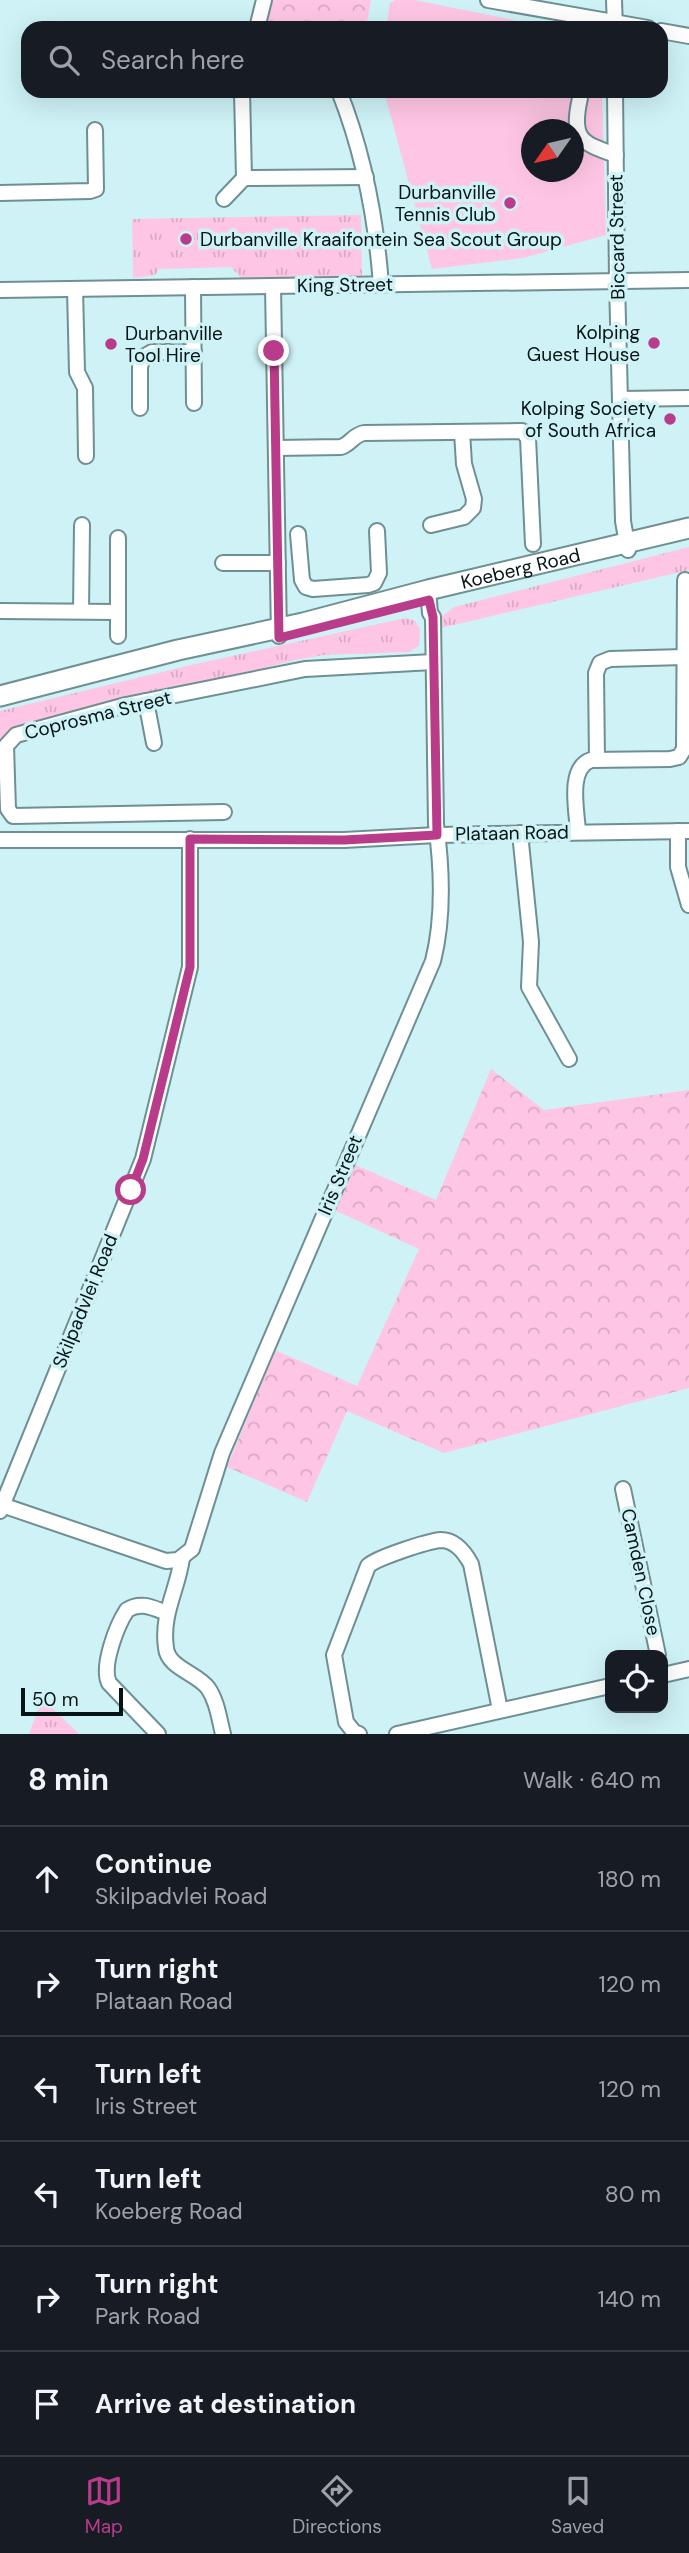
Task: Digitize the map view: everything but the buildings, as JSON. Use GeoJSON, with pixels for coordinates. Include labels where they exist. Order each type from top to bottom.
{"type":"FeatureCollection","features":[{"type":"Feature","properties":{"kind":"main road","name":"Koeberg Road"},"geometry":{"type":"LineString","coordinates":[[628,547],[689,528]]}},
{"type":"Feature","properties":{"kind":"main road","name":"Koeberg Road"},"geometry":{"type":"LineString","coordinates":[[0,695],[106,670],[136,667],[628,547],[689,536]]}},
{"type":"Feature","properties":{"kind":"street"},"geometry":{"type":"LineString","coordinates":[[259,21],[264,0]]}},
{"type":"Feature","properties":{"kind":"street"},"geometry":{"type":"LineString","coordinates":[[488,0],[595,21]]}},
{"type":"Feature","properties":{"kind":"street"},"geometry":{"type":"LineString","coordinates":[[614,0],[615,21]]}},
{"type":"Feature","properties":{"kind":"street"},"geometry":{"type":"LineString","coordinates":[[668,32],[689,36]]}},
{"type":"Feature","properties":{"kind":"street"},"geometry":{"type":"LineString","coordinates":[[224,199],[244,178],[242,98]]}},
{"type":"Feature","properties":{"kind":"street"},"geometry":{"type":"LineString","coordinates":[[342,98],[356,135],[366,177],[377,239],[381,285]]}},
{"type":"Feature","properties":{"kind":"street"},"geometry":{"type":"LineString","coordinates":[[580,98],[575,120],[578,133],[593,148],[616,155]]}},
{"type":"Feature","properties":{"kind":"street","name":"Biccard Street"},"geometry":{"type":"LineString","coordinates":[[615,98],[623,521],[628,547]]}},
{"type":"Feature","properties":{"kind":"street"},"geometry":{"type":"LineString","coordinates":[[0,193],[96,189],[95,130]]}},
{"type":"Feature","properties":{"kind":"street"},"geometry":{"type":"LineString","coordinates":[[244,178],[366,177]]}},
{"type":"Feature","properties":{"kind":"street","name":"King Street"},"geometry":{"type":"LineString","coordinates":[[0,290],[689,280]]}},
{"type":"Feature","properties":{"kind":"street"},"geometry":{"type":"LineString","coordinates":[[273,286],[279,633]]}},
{"type":"Feature","properties":{"kind":"street"},"geometry":{"type":"LineString","coordinates":[[193,288],[194,403]]}},
{"type":"Feature","properties":{"kind":"street"},"geometry":{"type":"LineString","coordinates":[[75,289],[77,372],[85,388],[86,456]]}},
{"type":"Feature","properties":{"kind":"street"},"geometry":{"type":"LineString","coordinates":[[140,408],[140,367],[143,357],[152,352],[194,352]]}},
{"type":"Feature","properties":{"kind":"street"},"geometry":{"type":"LineString","coordinates":[[621,399],[689,398]]}},
{"type":"Feature","properties":{"kind":"street"},"geometry":{"type":"LineString","coordinates":[[276,448],[341,447],[364,433],[519,430],[527,435],[533,544]]}},
{"type":"Feature","properties":{"kind":"street"},"geometry":{"type":"LineString","coordinates":[[431,525],[464,517],[473,508],[474,499],[464,464],[462,432]]}},
{"type":"Feature","properties":{"kind":"street"},"geometry":{"type":"LineString","coordinates":[[82,525],[82,611]]}},
{"type":"Feature","properties":{"kind":"street"},"geometry":{"type":"LineString","coordinates":[[298,534],[303,584],[309,589],[371,584],[377,580],[377,531]]}},
{"type":"Feature","properties":{"kind":"street"},"geometry":{"type":"LineString","coordinates":[[118,538],[118,636]]}},
{"type":"Feature","properties":{"kind":"street"},"geometry":{"type":"LineString","coordinates":[[223,563],[301,569]]}},
{"type":"Feature","properties":{"kind":"street"},"geometry":{"type":"LineString","coordinates":[[578,832],[577,772],[586,762],[670,759],[682,753],[685,745],[685,580]]}},
{"type":"Feature","properties":{"kind":"street","name":"Iris Street"},"geometry":{"type":"LineString","coordinates":[[223,1734],[209,1690],[167,1654],[168,1603],[180,1574],[183,1558],[192,1549],[222,1453],[433,961],[440,919],[433,617],[428,595]]}},
{"type":"Feature","properties":{"kind":"street"},"geometry":{"type":"LineString","coordinates":[[0,611],[118,612]]}},
{"type":"Feature","properties":{"kind":"street"},"geometry":{"type":"LineString","coordinates":[[597,760],[596,673],[600,663],[610,659],[684,657]]}},
{"type":"Feature","properties":{"kind":"street","name":"Coprosma Street"},"geometry":{"type":"LineString","coordinates":[[223,812],[13,816],[8,812],[6,746],[12,737],[145,701],[305,668],[433,662]]}},
{"type":"Feature","properties":{"kind":"street"},"geometry":{"type":"LineString","coordinates":[[145,701],[154,743]]}},
{"type":"Feature","properties":{"kind":"street"},"geometry":{"type":"LineString","coordinates":[[684,831],[678,867],[689,905]]}},
{"type":"Feature","properties":{"kind":"street","name":"Plataan Road"},"geometry":{"type":"LineString","coordinates":[[0,840],[344,840],[437,835],[684,831]]}},
{"type":"Feature","properties":{"kind":"street"},"geometry":{"type":"LineString","coordinates":[[520,833],[531,942],[529,987],[569,1059]]}},
{"type":"Feature","properties":{"kind":"street","name":"Skilpadvlei Road"},"geometry":{"type":"LineString","coordinates":[[1,1508],[143,1159],[190,967],[190,839]]}},
{"type":"Feature","properties":{"kind":"street","name":"Camden Close"},"geometry":{"type":"LineString","coordinates":[[623,1489],[657,1650]]}},
{"type":"Feature","properties":{"kind":"street"},"geometry":{"type":"LineString","coordinates":[[1,1508],[160,1560],[173,1561],[183,1558]]}},
{"type":"Feature","properties":{"kind":"street"},"geometry":{"type":"LineString","coordinates":[[359,1734],[346,1722],[334,1655],[368,1566],[378,1559],[442,1540],[458,1547],[471,1564],[500,1710]]}},
{"type":"Feature","properties":{"kind":"street"},"geometry":{"type":"LineString","coordinates":[[158,1734],[109,1683],[106,1672],[120,1623],[127,1610],[133,1606],[144,1605],[167,1613]]}},
{"type":"Feature","properties":{"kind":"street"},"geometry":{"type":"LineString","coordinates":[[668,1674],[689,1669]]}},
{"type":"Feature","properties":{"kind":"street"},"geometry":{"type":"LineString","coordinates":[[397,1734],[605,1687]]}},
{"type":"Feature","properties":{"kind":"green space"},"geometry":{"type":"Polygon","coordinates":[[[270,0],[371,0],[367,21],[266,21],[270,0]]]}},
{"type":"Feature","properties":{"kind":"green space"},"geometry":{"type":"Polygon","coordinates":[[[395,0],[414,0],[518,21],[387,21],[390,3],[395,0]]]}},
{"type":"Feature","properties":{"kind":"green space","name":"Durbanville Tennis Club"},"geometry":{"type":"Polygon","coordinates":[[[386,98],[602,98],[606,235],[523,258],[432,269],[386,98]]]}},
{"type":"Feature","properties":{"kind":"green space"},"geometry":{"type":"Polygon","coordinates":[[[361,215],[362,277],[242,279],[231,267],[159,269],[155,275],[133,278],[132,219],[361,215]]]}},
{"type":"Feature","properties":{"kind":"green space"},"geometry":{"type":"Polygon","coordinates":[[[689,547],[689,570],[441,628],[441,617],[454,607],[689,547]]]}},
{"type":"Feature","properties":{"kind":"green space"},"geometry":{"type":"Polygon","coordinates":[[[405,618],[415,621],[420,629],[419,646],[409,652],[324,655],[295,660],[37,725],[0,748],[0,711],[405,618]]]}},
{"type":"Feature","properties":{"kind":"green space"},"geometry":{"type":"Polygon","coordinates":[[[491,1069],[544,1110],[689,1090],[689,1388],[444,1453],[347,1411],[307,1502],[227,1467],[275,1350],[357,1386],[419,1249],[334,1210],[353,1164],[436,1200],[491,1069]]]}},
{"type":"Feature","properties":{"kind":"green space"},"geometry":{"type":"Polygon","coordinates":[[[42,1698],[79,1734],[29,1734],[42,1698]]]}},
{"type":"Feature","properties":{"kind":"place","name":"Durbanville Tennis Club"},"geometry":{"type":"Point","coordinates":[510,203]}},
{"type":"Feature","properties":{"kind":"place","name":"Durbanville Kraaifontein Sea Scout Group"},"geometry":{"type":"Point","coordinates":[186,239]}},
{"type":"Feature","properties":{"kind":"place","name":"Kolping Guest House"},"geometry":{"type":"Point","coordinates":[654,343]}},
{"type":"Feature","properties":{"kind":"place","name":"Durbanville Tool Hire"},"geometry":{"type":"Point","coordinates":[111,344]}},
{"type":"Feature","properties":{"kind":"place","name":"Kolping Society of South Africa"},"geometry":{"type":"Point","coordinates":[670,419]}},
{"type":"Feature","properties":{"kind":"route"},"geometry":{"type":"LineString","coordinates":[[131,1190],[143,1159],[190,967],[190,839],[344,840],[437,835],[433,617],[429,600],[279,638],[274,351]]}}]}
